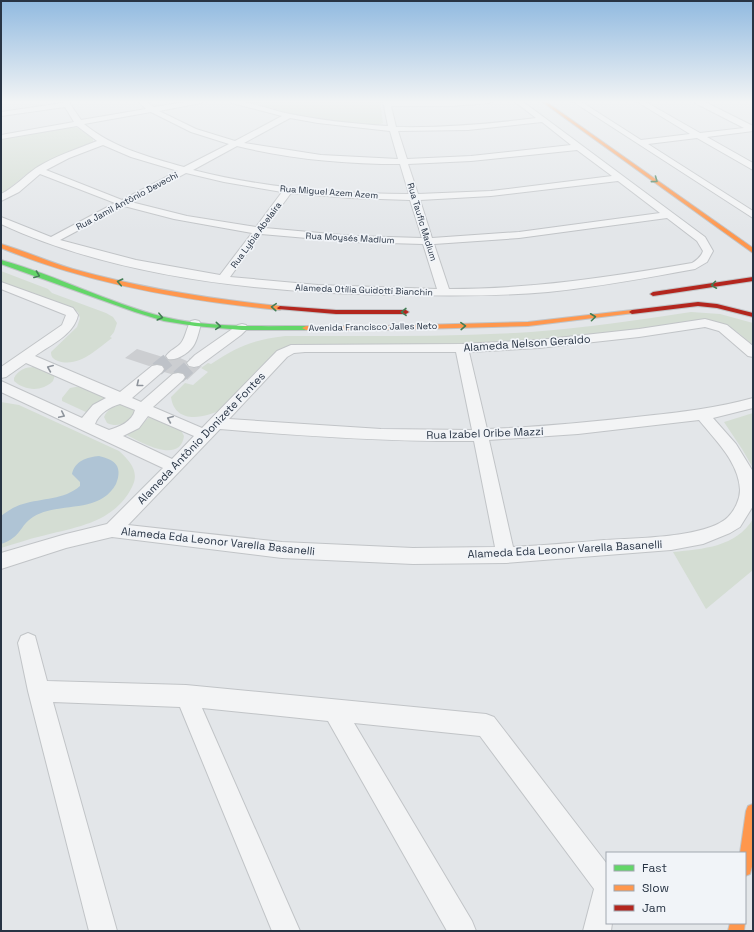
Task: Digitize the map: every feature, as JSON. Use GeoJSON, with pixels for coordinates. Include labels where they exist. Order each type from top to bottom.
{"type":"FeatureCollection","features":[{"type":"Feature","properties":{"kind":"street"},"geometry":{"type":"LineString","coordinates":[[1,198],[16,190],[39,170],[66,156],[96,144]]}},
{"type":"Feature","properties":{"kind":"street","name":"Rua Miguel Azem Azem"},"geometry":{"type":"LineString","coordinates":[[109,144],[185,170],[246,184],[288,190],[341,194],[415,197],[525,190],[619,178]]}},
{"type":"Feature","properties":{"kind":"street","name":"Rua Jamil Antônio Devechi"},"geometry":{"type":"LineString","coordinates":[[51,241],[233,144]]}},
{"type":"Feature","properties":{"kind":"street"},"geometry":{"type":"LineString","coordinates":[[244,144],[288,153],[322,157],[403,161],[474,158],[578,147]]}},
{"type":"Feature","properties":{"kind":"street","name":"Rua Taufic Madlum"},"geometry":{"type":"LineString","coordinates":[[398,144],[444,293]]}},
{"type":"Feature","properties":{"kind":"street"},"geometry":{"type":"LineString","coordinates":[[575,144],[668,215]]}},
{"type":"Feature","properties":{"kind":"street"},"geometry":{"type":"LineString","coordinates":[[604,144],[753,251]]}},
{"type":"Feature","properties":{"kind":"street"},"geometry":{"type":"LineString","coordinates":[[645,144],[753,216]]}},
{"type":"Feature","properties":{"kind":"street"},"geometry":{"type":"LineString","coordinates":[[714,144],[753,167]]}},
{"type":"Feature","properties":{"kind":"street","name":"Rua Moysés Madlum"},"geometry":{"type":"LineString","coordinates":[[39,170],[123,203],[182,217],[260,231],[364,239],[428,241],[505,236],[573,229],[668,215]]}},
{"type":"Feature","properties":{"kind":"street","name":"Rua Lybia Abelaira"},"geometry":{"type":"LineString","coordinates":[[223,279],[260,231],[288,190]]}},
{"type":"Feature","properties":{"kind":"street","name":"Alameda Otília Guidotti Bianchin"},"geometry":{"type":"LineString","coordinates":[[1,220],[51,241],[138,264],[223,279],[326,290],[444,293],[506,291],[568,286],[695,266],[702,262],[708,251],[701,239],[668,215]]}},
{"type":"Feature","properties":{"kind":"street","name":"Avenida Francisco Jalles Neto"},"geometry":{"type":"LineString","coordinates":[[1,246],[75,272],[210,300],[326,311],[385,313],[416,312]]}},
{"type":"Feature","properties":{"kind":"street","name":"Avenida Francisco Jalles Neto"},"geometry":{"type":"LineString","coordinates":[[1,262],[141,306],[164,319],[195,324],[242,328],[383,328],[528,324],[698,304],[717,306],[753,315]]}},
{"type":"Feature","properties":{"kind":"street"},"geometry":{"type":"LineString","coordinates":[[642,296],[753,279]]}},
{"type":"Feature","properties":{"kind":"street"},"geometry":{"type":"LineString","coordinates":[[1,285],[69,311],[72,315],[72,318],[66,328],[1,374]]}},
{"type":"Feature","properties":{"kind":"street"},"geometry":{"type":"LineString","coordinates":[[141,306],[158,290]]}},
{"type":"Feature","properties":{"kind":"street"},"geometry":{"type":"LineString","coordinates":[[194,363],[209,350],[234,335],[242,328],[251,316],[254,305]]}},
{"type":"Feature","properties":{"kind":"street"},"geometry":{"type":"LineString","coordinates":[[173,356],[188,344],[195,324]]}},
{"type":"Feature","properties":{"kind":"street","name":"Alameda Nelson Geraldo"},"geometry":{"type":"LineString","coordinates":[[291,349],[462,348],[539,344],[705,324],[723,328],[753,353]]}},
{"type":"Feature","properties":{"kind":"street"},"geometry":{"type":"LineString","coordinates":[[188,344],[209,350]]}},
{"type":"Feature","properties":{"kind":"street"},"geometry":{"type":"LineString","coordinates":[[462,348],[506,555]]}},
{"type":"Feature","properties":{"kind":"street","name":"Alameda Antônio Donizete Fontes"},"geometry":{"type":"LineString","coordinates":[[112,530],[282,354],[291,349]]}},
{"type":"Feature","properties":{"kind":"street"},"geometry":{"type":"LineString","coordinates":[[25,357],[205,434]]}},
{"type":"Feature","properties":{"kind":"street"},"geometry":{"type":"LineString","coordinates":[[87,426],[90,417],[98,409],[109,402],[121,399],[157,369]]}},
{"type":"Feature","properties":{"kind":"street"},"geometry":{"type":"LineString","coordinates":[[108,436],[122,431],[134,424],[141,416],[143,408],[178,377]]}},
{"type":"Feature","properties":{"kind":"street"},"geometry":{"type":"LineString","coordinates":[[1,386],[174,467]]}},
{"type":"Feature","properties":{"kind":"street","name":"Rua Izabel Oribe Mazzi"},"geometry":{"type":"LineString","coordinates":[[216,424],[300,431],[395,435],[480,435],[596,426],[702,414],[743,407],[753,403]]}},
{"type":"Feature","properties":{"kind":"street","name":"Alameda Eda Leonor Varella Basanelli"},"geometry":{"type":"LineString","coordinates":[[1,561],[66,541],[112,530],[282,550],[413,556],[506,555],[671,543],[703,537],[734,522],[746,503],[748,490],[744,470],[730,448],[702,414]]}},
{"type":"Feature","properties":{"kind":"street"},"geometry":{"type":"LineString","coordinates":[[28,643],[39,691],[103,931]]}},
{"type":"Feature","properties":{"kind":"street"},"geometry":{"type":"LineString","coordinates":[[39,691],[186,696],[486,725],[606,884]]}},
{"type":"Feature","properties":{"kind":"street"},"geometry":{"type":"LineString","coordinates":[[186,696],[286,931]]}},
{"type":"Feature","properties":{"kind":"street"},"geometry":{"type":"LineString","coordinates":[[334,710],[462,931]]}},
{"type":"Feature","properties":{"kind":"street"},"geometry":{"type":"LineString","coordinates":[[746,862],[753,811]]}},
{"type":"Feature","properties":{"kind":"street"},"geometry":{"type":"LineString","coordinates":[[597,931],[606,894]]}},
{"type":"Feature","properties":{"kind":"shaded area"},"geometry":{"type":"Polygon","coordinates":[[[1,144],[87,144],[44,164],[24,176],[1,195],[1,144]]]}},
{"type":"Feature","properties":{"kind":"shaded area"},"geometry":{"type":"Polygon","coordinates":[[[1,271],[48,289],[52,293],[113,317],[117,323],[114,332],[110,337],[112,338],[94,352],[80,360],[73,362],[58,361],[52,357],[51,352],[77,327],[80,318],[78,312],[1,282],[1,271]]]}},
{"type":"Feature","properties":{"kind":"shaded area"},"geometry":{"type":"Polygon","coordinates":[[[691,312],[720,314],[753,323],[753,345],[736,331],[718,323],[537,341],[462,345],[290,347],[223,409],[216,412],[200,417],[184,415],[178,412],[171,397],[185,383],[193,385],[208,372],[201,368],[208,363],[211,364],[246,345],[285,336],[500,334],[591,326],[691,312]]]}},
{"type":"Feature","properties":{"kind":"shaded area"},"geometry":{"type":"Polygon","coordinates":[[[34,367],[55,375],[53,381],[49,385],[34,389],[23,387],[14,381],[14,378],[20,371],[25,368],[34,367]]]}},
{"type":"Feature","properties":{"kind":"shaded area"},"geometry":{"type":"Polygon","coordinates":[[[81,386],[110,396],[96,404],[88,413],[62,401],[62,398],[70,388],[81,386]]]}},
{"type":"Feature","properties":{"kind":"shaded area"},"geometry":{"type":"Polygon","coordinates":[[[1,402],[19,405],[119,451],[133,467],[135,476],[132,487],[124,499],[115,509],[93,522],[1,548],[1,402]]]}},
{"type":"Feature","properties":{"kind":"shaded area"},"geometry":{"type":"Polygon","coordinates":[[[122,404],[135,408],[135,415],[122,424],[115,425],[107,423],[104,417],[107,412],[122,404]]]}},
{"type":"Feature","properties":{"kind":"shaded area"},"geometry":{"type":"Polygon","coordinates":[[[753,413],[753,468],[724,422],[753,413]]]}},
{"type":"Feature","properties":{"kind":"shaded area"},"geometry":{"type":"Polygon","coordinates":[[[149,417],[181,430],[184,436],[181,445],[175,449],[159,449],[127,435],[141,426],[149,417]]]}},
{"type":"Feature","properties":{"kind":"shaded area"},"geometry":{"type":"Polygon","coordinates":[[[753,519],[753,570],[706,609],[673,552],[707,548],[728,541],[738,536],[753,519]]]}},
{"type":"Feature","properties":{"kind":"water"},"geometry":{"type":"Polygon","coordinates":[[[99,456],[112,461],[118,468],[117,482],[109,494],[89,504],[43,512],[28,520],[17,535],[1,544],[1,516],[20,505],[60,496],[74,491],[80,486],[80,482],[72,474],[76,466],[82,460],[99,456]]]}},
{"type":"Feature","properties":{"kind":"building"},"geometry":{"type":"Polygon","coordinates":[[[137,349],[166,358],[168,360],[180,358],[187,361],[186,364],[189,367],[194,368],[202,366],[187,380],[183,373],[178,372],[171,374],[164,372],[165,368],[162,365],[157,364],[149,366],[125,358],[137,349]]]}},
{"type":"Feature","properties":{"kind":"tunnel"},"geometry":{"type":"LineString","coordinates":[[157,369],[173,356]]}},
{"type":"Feature","properties":{"kind":"tunnel"},"geometry":{"type":"LineString","coordinates":[[178,377],[194,363]]}},
{"type":"Feature","properties":{"kind":"traffic: fast"},"geometry":{"type":"LineString","coordinates":[[1,262],[137,311],[164,319],[195,324],[242,328],[306,328]]}},
{"type":"Feature","properties":{"kind":"traffic: slow"},"geometry":{"type":"LineString","coordinates":[[604,144],[753,251]]}},
{"type":"Feature","properties":{"kind":"traffic: slow"},"geometry":{"type":"LineString","coordinates":[[1,246],[52,265],[87,275],[210,299],[280,308]]}},
{"type":"Feature","properties":{"kind":"traffic: slow"},"geometry":{"type":"LineString","coordinates":[[306,328],[383,328],[528,324],[632,312]]}},
{"type":"Feature","properties":{"kind":"traffic: slow"},"geometry":{"type":"LineString","coordinates":[[746,862],[753,811]]}},
{"type":"Feature","properties":{"kind":"traffic: slow"},"geometry":{"type":"LineString","coordinates":[[736,931],[738,924]]}},
{"type":"Feature","properties":{"kind":"traffic: jam"},"geometry":{"type":"LineString","coordinates":[[653,294],[753,279]]}},
{"type":"Feature","properties":{"kind":"traffic: jam"},"geometry":{"type":"LineString","coordinates":[[632,312],[698,304],[717,306],[753,315]]}},
{"type":"Feature","properties":{"kind":"traffic: jam"},"geometry":{"type":"LineString","coordinates":[[280,308],[336,312],[406,312]]}}]}
